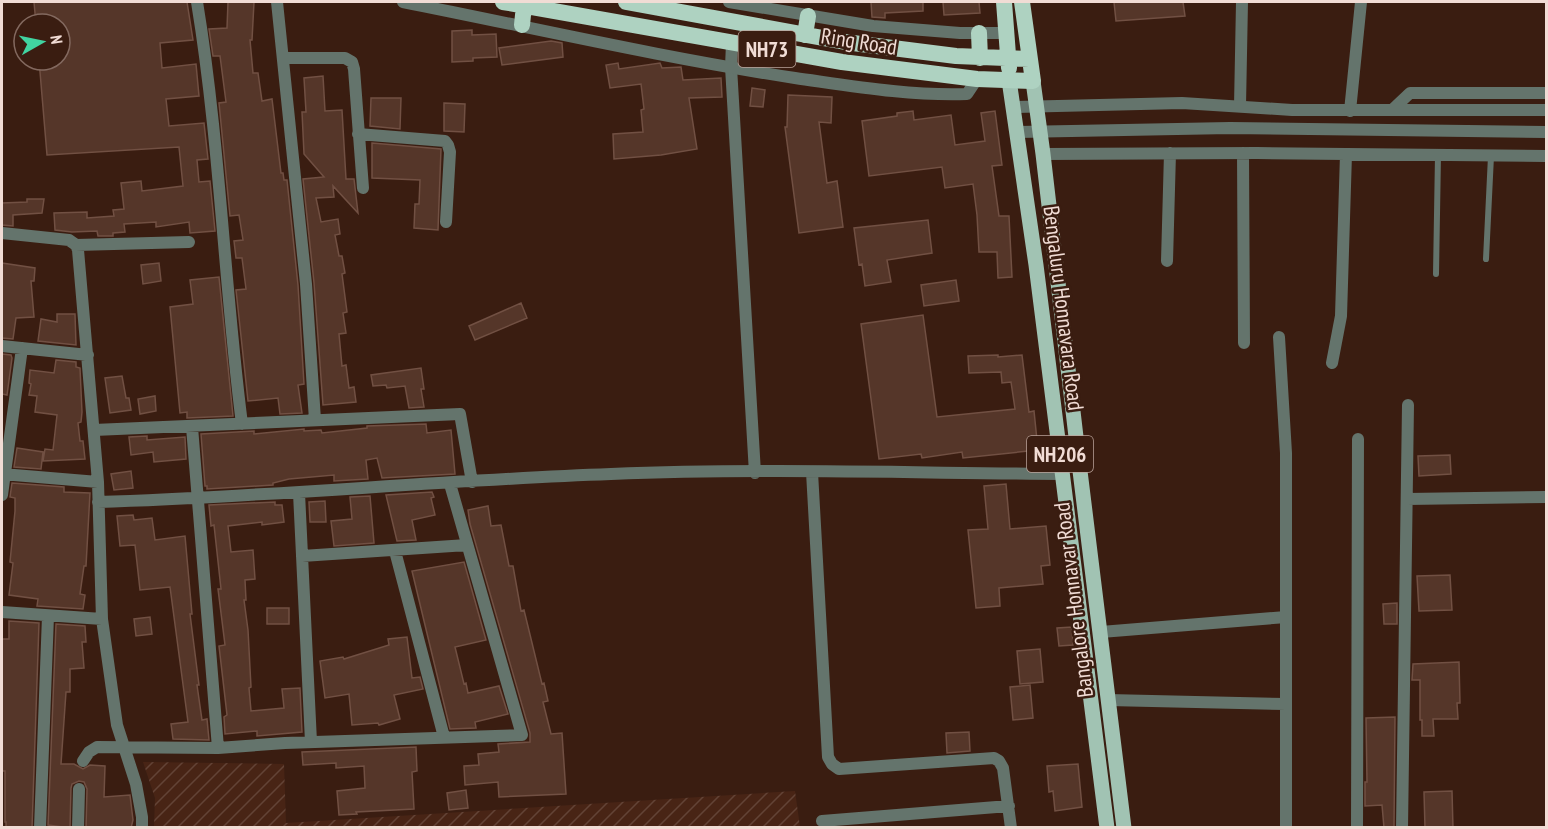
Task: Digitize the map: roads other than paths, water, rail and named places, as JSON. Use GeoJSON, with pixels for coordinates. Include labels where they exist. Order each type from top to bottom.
{"type":"FeatureCollection","features":[{"type":"Feature","properties":{"kind":"highway","name":"Ring Road"},"geometry":{"type":"LineString","coordinates":[[503,2],[842,62],[977,79],[1033,81]]}},
{"type":"Feature","properties":{"kind":"highway","name":"Ring Road"},"geometry":{"type":"LineString","coordinates":[[626,2],[685,7],[805,35],[922,53],[1029,59]]}},
{"type":"Feature","properties":{"kind":"highway"},"geometry":{"type":"LineString","coordinates":[[1004,2],[1009,81]]}},
{"type":"Feature","properties":{"kind":"highway"},"geometry":{"type":"LineString","coordinates":[[1022,2],[1033,81]]}},
{"type":"Feature","properties":{"kind":"highway"},"geometry":{"type":"LineString","coordinates":[[522,25],[524,5]]}},
{"type":"Feature","properties":{"kind":"highway"},"geometry":{"type":"LineString","coordinates":[[805,35],[807,16]]}},
{"type":"Feature","properties":{"kind":"highway"},"geometry":{"type":"LineString","coordinates":[[979,33],[980,58]]}},
{"type":"Feature","properties":{"kind":"main road","name":"Bengaluru Honnavara Road"},"geometry":{"type":"LineString","coordinates":[[1009,81],[1018,132],[1063,474],[1107,828]]}},
{"type":"Feature","properties":{"kind":"main road","name":"Bangalore Honnavar Road"},"geometry":{"type":"LineString","coordinates":[[1033,81],[1124,828]]}},
{"type":"Feature","properties":{"kind":"street"},"geometry":{"type":"LineString","coordinates":[[197,2],[208,72],[243,424]]}},
{"type":"Feature","properties":{"kind":"street"},"geometry":{"type":"LineString","coordinates":[[277,2],[306,284],[315,420]]}},
{"type":"Feature","properties":{"kind":"street"},"geometry":{"type":"LineString","coordinates":[[403,2],[731,67],[837,84],[933,95],[967,94],[977,79]]}},
{"type":"Feature","properties":{"kind":"street"},"geometry":{"type":"LineString","coordinates":[[729,2],[873,26],[1006,33]]}},
{"type":"Feature","properties":{"kind":"street"},"geometry":{"type":"LineString","coordinates":[[1240,106],[1242,2]]}},
{"type":"Feature","properties":{"kind":"street"},"geometry":{"type":"LineString","coordinates":[[1350,111],[1361,2]]}},
{"type":"Feature","properties":{"kind":"street"},"geometry":{"type":"LineString","coordinates":[[732,43],[731,67],[755,473]]}},
{"type":"Feature","properties":{"kind":"street"},"geometry":{"type":"LineString","coordinates":[[283,58],[345,58],[352,62],[363,188]]}},
{"type":"Feature","properties":{"kind":"street"},"geometry":{"type":"LineString","coordinates":[[1392,110],[1410,93],[1546,93]]}},
{"type":"Feature","properties":{"kind":"street"},"geometry":{"type":"LineString","coordinates":[[1014,107],[1182,103],[1292,110],[1546,110]]}},
{"type":"Feature","properties":{"kind":"street"},"geometry":{"type":"LineString","coordinates":[[1018,132],[1230,128],[1546,132]]}},
{"type":"Feature","properties":{"kind":"street"},"geometry":{"type":"LineString","coordinates":[[358,134],[444,141],[450,152],[446,222]]}},
{"type":"Feature","properties":{"kind":"street"},"geometry":{"type":"LineString","coordinates":[[1167,261],[1170,153]]}},
{"type":"Feature","properties":{"kind":"street"},"geometry":{"type":"LineString","coordinates":[[1243,153],[1244,343]]}},
{"type":"Feature","properties":{"kind":"street"},"geometry":{"type":"LineString","coordinates":[[1043,154],[1546,156]]}},
{"type":"Feature","properties":{"kind":"street"},"geometry":{"type":"LineString","coordinates":[[1332,363],[1341,316],[1346,154]]}},
{"type":"Feature","properties":{"kind":"street"},"geometry":{"type":"LineString","coordinates":[[2,233],[69,240],[76,244],[189,242]]}},
{"type":"Feature","properties":{"kind":"street"},"geometry":{"type":"LineString","coordinates":[[76,244],[98,482],[102,620],[117,725],[138,794],[142,828]]}},
{"type":"Feature","properties":{"kind":"street"},"geometry":{"type":"LineString","coordinates":[[1279,337],[1286,453],[1286,828]]}},
{"type":"Feature","properties":{"kind":"street"},"geometry":{"type":"LineString","coordinates":[[2,346],[88,355]]}},
{"type":"Feature","properties":{"kind":"street"},"geometry":{"type":"LineString","coordinates":[[2,495],[22,348]]}},
{"type":"Feature","properties":{"kind":"street"},"geometry":{"type":"LineString","coordinates":[[1402,828],[1408,405]]}},
{"type":"Feature","properties":{"kind":"street"},"geometry":{"type":"LineString","coordinates":[[94,430],[460,414],[472,482]]}},
{"type":"Feature","properties":{"kind":"street"},"geometry":{"type":"LineString","coordinates":[[192,427],[218,748]]}},
{"type":"Feature","properties":{"kind":"street"},"geometry":{"type":"LineString","coordinates":[[1357,828],[1359,439]]}},
{"type":"Feature","properties":{"kind":"street"},"geometry":{"type":"LineString","coordinates":[[812,472],[828,757],[839,769],[994,758],[999,760],[1003,768],[1011,828]]}},
{"type":"Feature","properties":{"kind":"street"},"geometry":{"type":"LineString","coordinates":[[98,502],[198,499],[612,474],[812,472],[1063,474]]}},
{"type":"Feature","properties":{"kind":"street"},"geometry":{"type":"LineString","coordinates":[[4,474],[98,482]]}},
{"type":"Feature","properties":{"kind":"street"},"geometry":{"type":"LineString","coordinates":[[83,761],[89,752],[97,747],[218,748],[311,742],[522,735],[450,484]]}},
{"type":"Feature","properties":{"kind":"street"},"geometry":{"type":"LineString","coordinates":[[299,493],[311,742]]}},
{"type":"Feature","properties":{"kind":"street"},"geometry":{"type":"LineString","coordinates":[[1407,499],[1546,497]]}},
{"type":"Feature","properties":{"kind":"street"},"geometry":{"type":"LineString","coordinates":[[302,556],[467,544]]}},
{"type":"Feature","properties":{"kind":"street"},"geometry":{"type":"LineString","coordinates":[[395,551],[444,737]]}},
{"type":"Feature","properties":{"kind":"street"},"geometry":{"type":"LineString","coordinates":[[2,612],[102,620]]}},
{"type":"Feature","properties":{"kind":"street"},"geometry":{"type":"LineString","coordinates":[[40,828],[48,616]]}},
{"type":"Feature","properties":{"kind":"street"},"geometry":{"type":"LineString","coordinates":[[1101,632],[1286,617]]}},
{"type":"Feature","properties":{"kind":"street"},"geometry":{"type":"LineString","coordinates":[[1108,700],[1286,704]]}},
{"type":"Feature","properties":{"kind":"street"},"geometry":{"type":"LineString","coordinates":[[78,828],[79,789]]}},
{"type":"Feature","properties":{"kind":"street"},"geometry":{"type":"LineString","coordinates":[[822,821],[1009,806]]}},
{"type":"Feature","properties":{"kind":"lane"},"geometry":{"type":"LineString","coordinates":[[1436,274],[1438,155]]}},
{"type":"Feature","properties":{"kind":"lane"},"geometry":{"type":"LineString","coordinates":[[1486,259],[1491,156]]}}]}
